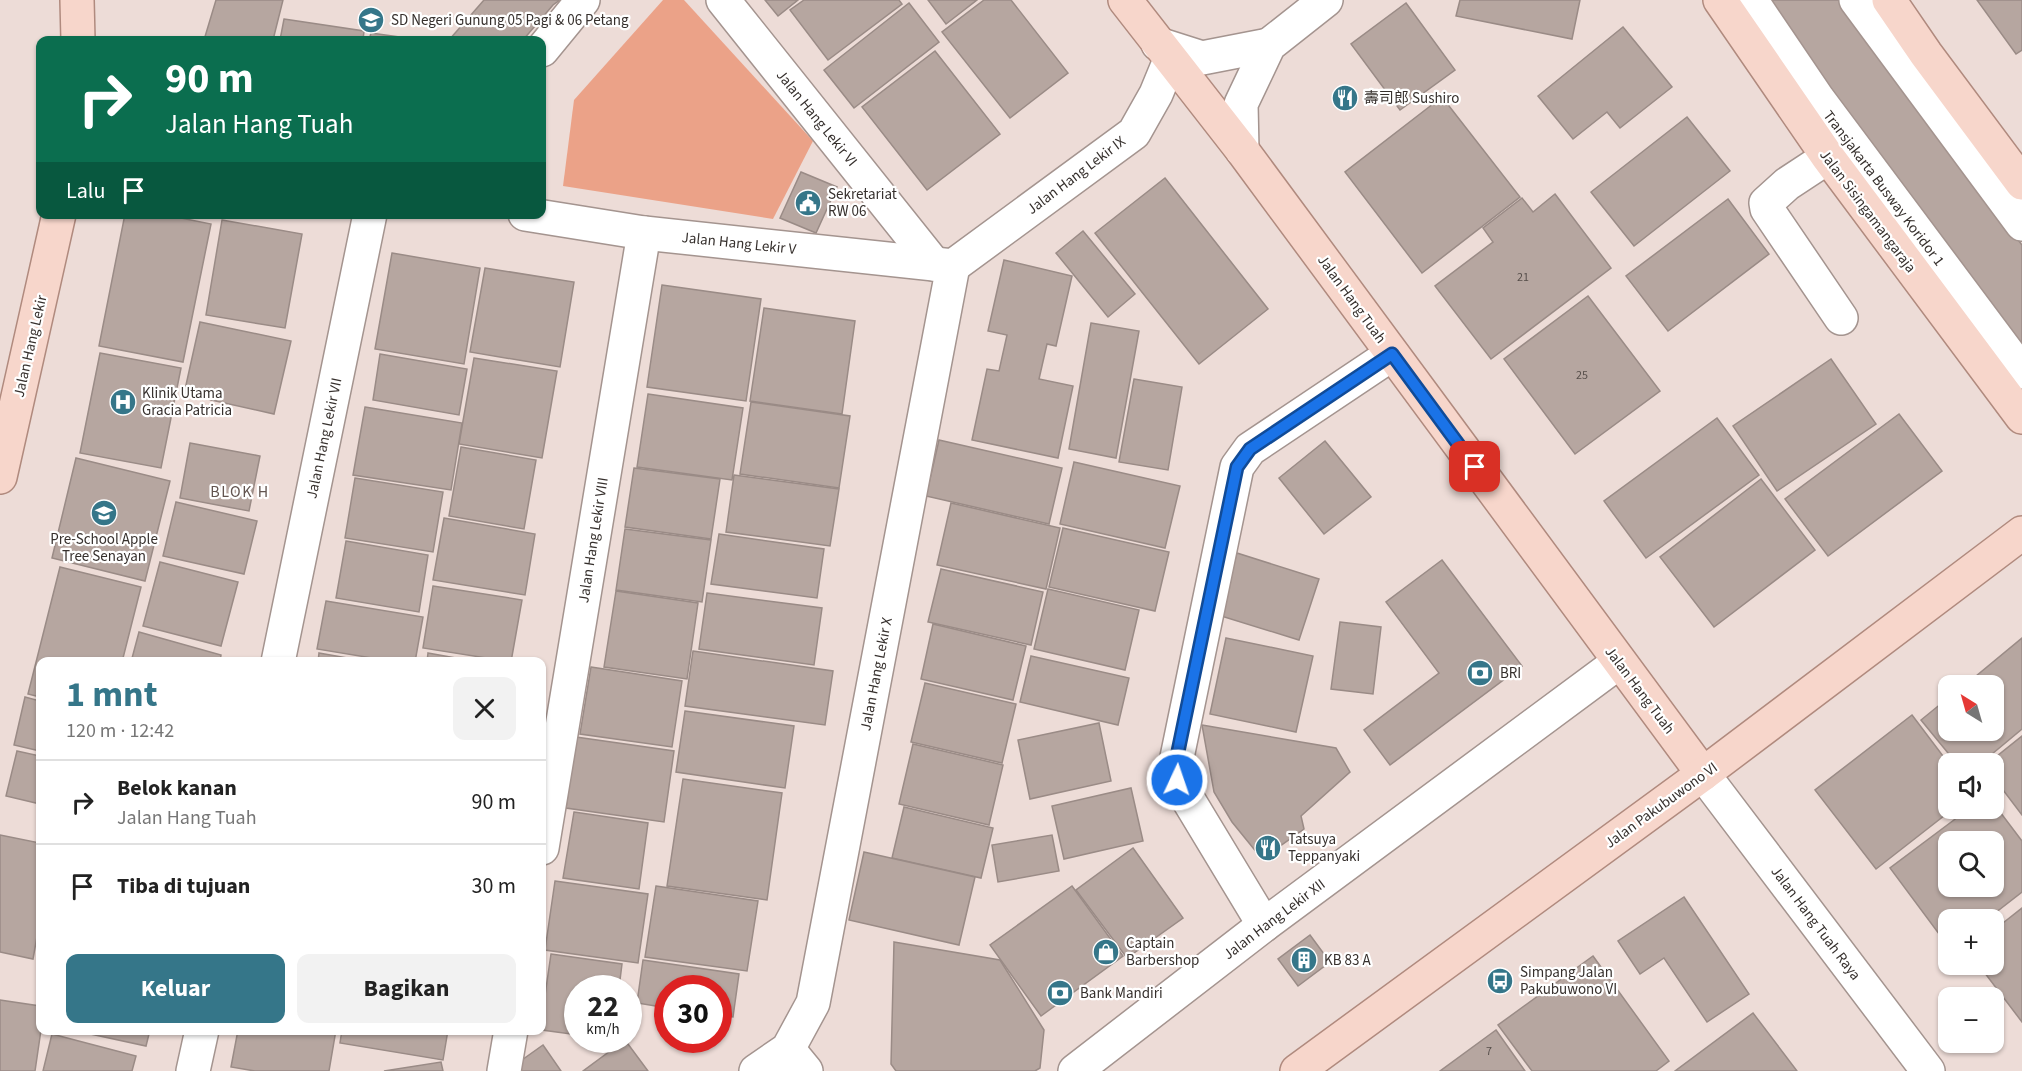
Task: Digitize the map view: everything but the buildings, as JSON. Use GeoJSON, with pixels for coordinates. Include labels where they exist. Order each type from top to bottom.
{"type":"FeatureCollection","features":[{"type":"Feature","properties":{"kind":"main road"},"geometry":{"type":"LineString","coordinates":[[76,0],[78,36]]}},
{"type":"Feature","properties":{"kind":"main road","name":"Jalan Hang Tuah"},"geometry":{"type":"LineString","coordinates":[[1125,0],[1242,150],[1703,774]]}},
{"type":"Feature","properties":{"kind":"main road","name":"Jalan Sisingamangaraja"},"geometry":{"type":"LineString","coordinates":[[1720,0],[1828,157],[2022,417]]}},
{"type":"Feature","properties":{"kind":"main road"},"geometry":{"type":"LineString","coordinates":[[1889,0],[1926,54],[2022,183]]}},
{"type":"Feature","properties":{"kind":"main road","name":"Jalan Hang Lekir"},"geometry":{"type":"LineString","coordinates":[[0,477],[58,219]]}},
{"type":"Feature","properties":{"kind":"main road","name":"Jalan Pakubuwono VI"},"geometry":{"type":"LineString","coordinates":[[1297,1071],[1703,774],[2022,533]]}},
{"type":"Feature","properties":{"kind":"street"},"geometry":{"type":"LineString","coordinates":[[546,45],[583,0]]}},
{"type":"Feature","properties":{"kind":"street","name":"Jalan Hang Lekir VI"},"geometry":{"type":"LineString","coordinates":[[723,0],[944,265]]}},
{"type":"Feature","properties":{"kind":"street"},"geometry":{"type":"LineString","coordinates":[[1242,150],[1241,104],[1269,45],[1326,0]]}},
{"type":"Feature","properties":{"kind":"street","name":"Transjakarta Busway Koridor 1"},"geometry":{"type":"LineString","coordinates":[[1751,0],[1818,99],[2022,372]]}},
{"type":"Feature","properties":{"kind":"street"},"geometry":{"type":"LineString","coordinates":[[1856,0],[2022,224]]}},
{"type":"Feature","properties":{"kind":"street"},"geometry":{"type":"LineString","coordinates":[[1164,52],[1202,58],[1269,45]]}},
{"type":"Feature","properties":{"kind":"street","name":"Jalan Hang Lekir IX"},"geometry":{"type":"LineString","coordinates":[[944,265],[1134,133],[1156,94],[1164,52]]}},
{"type":"Feature","properties":{"kind":"street"},"geometry":{"type":"LineString","coordinates":[[1828,157],[1787,184],[1766,203],[1767,209],[1841,318]]}},
{"type":"Feature","properties":{"kind":"street","name":"Jalan Hang Lekir V"},"geometry":{"type":"LineString","coordinates":[[546,217],[644,233],[944,265]]}},
{"type":"Feature","properties":{"kind":"street","name":"Jalan Hang Lekir VII"},"geometry":{"type":"LineString","coordinates":[[279,657],[369,219]]}},
{"type":"Feature","properties":{"kind":"street","name":"Jalan Hang Lekir VIII"},"geometry":{"type":"LineString","coordinates":[[546,824],[644,233]]}},
{"type":"Feature","properties":{"kind":"street","name":"Jalan Hang Lekir X"},"geometry":{"type":"LineString","coordinates":[[797,1060],[813,1003],[944,265]]}},
{"type":"Feature","properties":{"kind":"street"},"geometry":{"type":"LineString","coordinates":[[1264,926],[1177,780],[1175,766],[1237,467],[1250,449],[1392,354]]}},
{"type":"Feature","properties":{"kind":"street","name":"Jalan Hang Lekir XII"},"geometry":{"type":"LineString","coordinates":[[1075,1071],[1264,926],[1619,662]]}},
{"type":"Feature","properties":{"kind":"street","name":"Jalan Hang Tuah Raya"},"geometry":{"type":"LineString","coordinates":[[1703,774],[1928,1071]]}},
{"type":"Feature","properties":{"kind":"street"},"geometry":{"type":"LineString","coordinates":[[193,1071],[201,1035]]}},
{"type":"Feature","properties":{"kind":"street"},"geometry":{"type":"LineString","coordinates":[[504,1071],[510,1035]]}},
{"type":"Feature","properties":{"kind":"street"},"geometry":{"type":"LineString","coordinates":[[756,1071],[797,1060]]}},
{"type":"Feature","properties":{"kind":"shaded area"},"geometry":{"type":"Polygon","coordinates":[[[663,0],[684,0],[813,141],[773,219],[563,186],[574,100],[663,0]]]}},
{"type":"Feature","properties":{"kind":"place","name":"SD Negeri Gunung 05 Pagi & 06 Petang"},"geometry":{"type":"Point","coordinates":[371,20]}},
{"type":"Feature","properties":{"kind":"place","name":"壽司郎 Sushiro"},"geometry":{"type":"Point","coordinates":[1345,98]}},
{"type":"Feature","properties":{"kind":"place","name":"Sekretariat RW 06"},"geometry":{"type":"Point","coordinates":[808,203]}},
{"type":"Feature","properties":{"kind":"place","name":"Klinik Utama Gracia Patricia"},"geometry":{"type":"Point","coordinates":[123,402]}},
{"type":"Feature","properties":{"kind":"place","name":"Pre-School Apple Tree Senayan"},"geometry":{"type":"Point","coordinates":[104,513]}},
{"type":"Feature","properties":{"kind":"place","name":"BRI"},"geometry":{"type":"Point","coordinates":[1480,673]}},
{"type":"Feature","properties":{"kind":"place","name":"Tatsuya Teppanyaki"},"geometry":{"type":"Point","coordinates":[1268,848]}},
{"type":"Feature","properties":{"kind":"place","name":"Captain Barbershop"},"geometry":{"type":"Point","coordinates":[1106,952]}},
{"type":"Feature","properties":{"kind":"place","name":"KB 83 A"},"geometry":{"type":"Point","coordinates":[1304,960]}},
{"type":"Feature","properties":{"kind":"place","name":"Simpang Jalan Pakubuwono VI"},"geometry":{"type":"Point","coordinates":[1500,981]}},
{"type":"Feature","properties":{"kind":"place","name":"Bank Mandiri"},"geometry":{"type":"Point","coordinates":[1060,993]}},
{"type":"Feature","properties":{"kind":"district","name":"BLOK H"},"geometry":{"type":"Point","coordinates":[240,491]}},
{"type":"Feature","properties":{"kind":"route"},"geometry":{"type":"LineString","coordinates":[[1177,780],[1175,766],[1237,467],[1250,449],[1392,354],[1475,467]]}}]}
